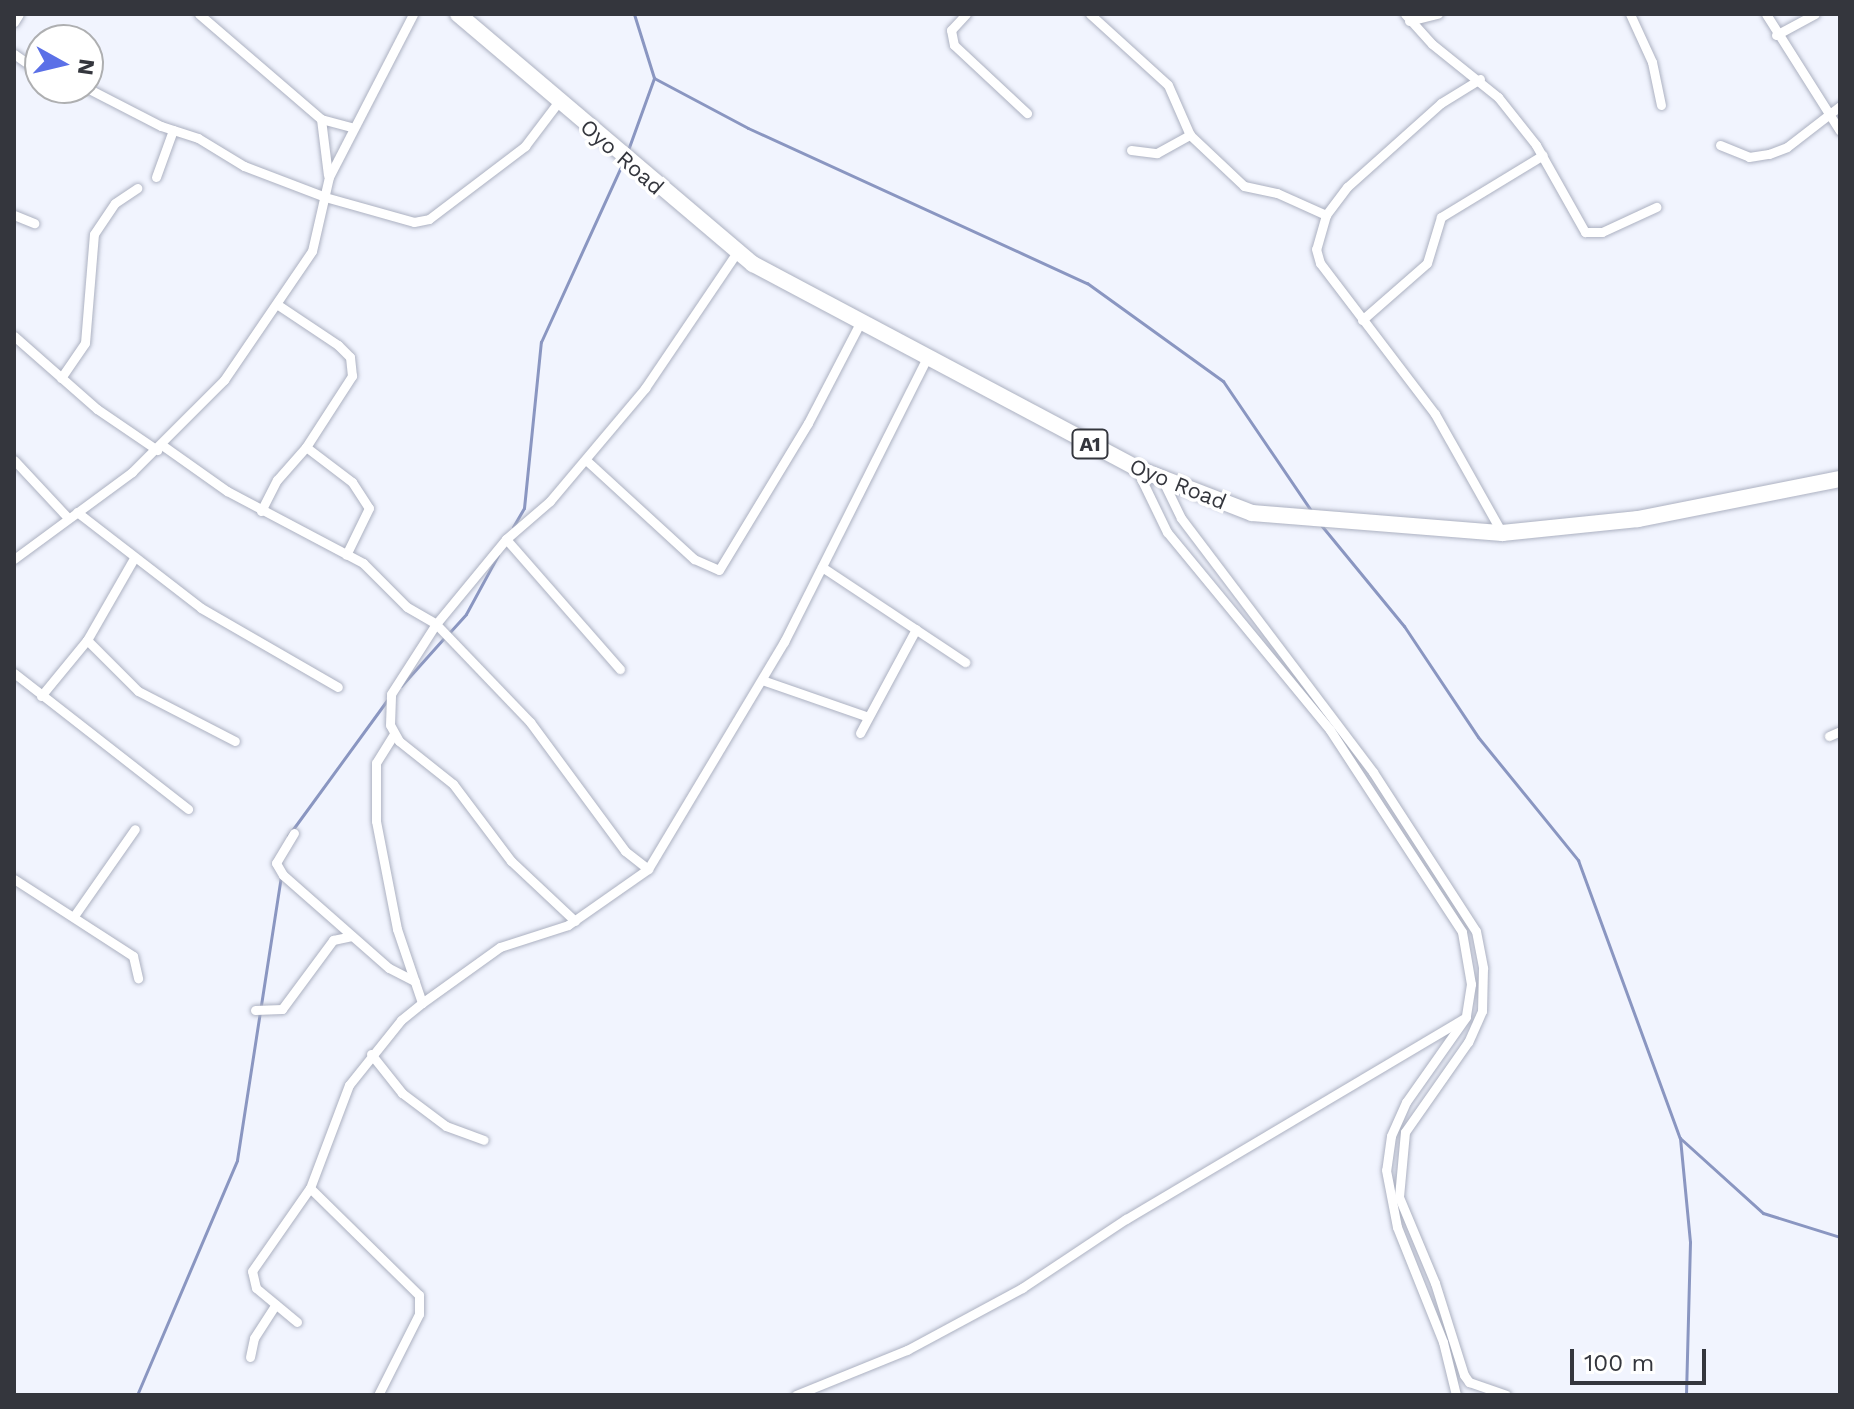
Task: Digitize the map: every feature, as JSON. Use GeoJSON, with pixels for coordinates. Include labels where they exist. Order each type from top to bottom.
{"type":"FeatureCollection","features":[{"type":"Feature","properties":{"kind":"highway","name":"Oyo Road"},"geometry":{"type":"LineString","coordinates":[[458,14],[737,252],[859,325],[1163,481],[1266,515],[1502,533],[1638,519],[1839,479]]}},
{"type":"Feature","properties":{"kind":"street"},"geometry":{"type":"LineString","coordinates":[[14,22],[19,14]]}},
{"type":"Feature","properties":{"kind":"street"},"geometry":{"type":"LineString","coordinates":[[199,14],[321,119],[351,127]]}},
{"type":"Feature","properties":{"kind":"street"},"geometry":{"type":"LineString","coordinates":[[14,559],[160,447],[224,380],[312,251],[329,177],[351,127],[413,14]]}},
{"type":"Feature","properties":{"kind":"street"},"geometry":{"type":"LineString","coordinates":[[966,14],[951,30],[954,45],[1027,113]]}},
{"type":"Feature","properties":{"kind":"street"},"geometry":{"type":"LineString","coordinates":[[1090,14],[1168,85],[1190,135],[1244,186],[1277,193],[1326,215]]}},
{"type":"Feature","properties":{"kind":"street"},"geometry":{"type":"LineString","coordinates":[[1407,17],[1438,14]]}},
{"type":"Feature","properties":{"kind":"street"},"geometry":{"type":"LineString","coordinates":[[1644,14],[1631,17],[1652,62],[1661,105]]}},
{"type":"Feature","properties":{"kind":"street"},"geometry":{"type":"LineString","coordinates":[[1766,14],[1776,35],[1835,108],[1840,131]]}},
{"type":"Feature","properties":{"kind":"street"},"geometry":{"type":"LineString","coordinates":[[1776,35],[1815,14]]}},
{"type":"Feature","properties":{"kind":"street"},"geometry":{"type":"LineString","coordinates":[[1407,17],[1480,79],[1543,155],[1585,232],[1602,232],[1656,207]]}},
{"type":"Feature","properties":{"kind":"street"},"geometry":{"type":"LineString","coordinates":[[1480,79],[1441,103],[1347,187],[1326,215],[1316,249],[1320,263],[1435,414],[1502,533]]}},
{"type":"Feature","properties":{"kind":"street"},"geometry":{"type":"LineString","coordinates":[[104,96],[325,197],[414,222],[429,219],[525,146],[559,101]]}},
{"type":"Feature","properties":{"kind":"street"},"geometry":{"type":"LineString","coordinates":[[1720,145],[1749,157],[1769,154],[1808,132],[1835,108]]}},
{"type":"Feature","properties":{"kind":"street"},"geometry":{"type":"LineString","coordinates":[[321,119],[329,177]]}},
{"type":"Feature","properties":{"kind":"street"},"geometry":{"type":"LineString","coordinates":[[156,177],[173,130]]}},
{"type":"Feature","properties":{"kind":"street"},"geometry":{"type":"LineString","coordinates":[[1131,150],[1157,153],[1190,135]]}},
{"type":"Feature","properties":{"kind":"street"},"geometry":{"type":"LineString","coordinates":[[1362,320],[1427,263],[1441,217],[1543,155]]}},
{"type":"Feature","properties":{"kind":"street"},"geometry":{"type":"LineString","coordinates":[[61,378],[85,343],[94,234],[115,203],[137,188]]}},
{"type":"Feature","properties":{"kind":"street"},"geometry":{"type":"LineString","coordinates":[[14,215],[34,223]]}},
{"type":"Feature","properties":{"kind":"street"},"geometry":{"type":"LineString","coordinates":[[422,1003],[381,866],[376,821],[376,763],[394,734],[391,694],[506,539],[550,501],[645,388],[737,252]]}},
{"type":"Feature","properties":{"kind":"street"},"geometry":{"type":"LineString","coordinates":[[261,511],[277,480],[306,447],[346,388],[352,364],[338,345],[278,305]]}},
{"type":"Feature","properties":{"kind":"street"},"geometry":{"type":"LineString","coordinates":[[586,460],[694,559],[719,570],[808,423],[859,325]]}},
{"type":"Feature","properties":{"kind":"street"},"geometry":{"type":"LineString","coordinates":[[14,336],[61,378],[160,447],[261,511],[346,555],[380,577],[407,607],[439,627],[530,722],[625,851],[648,869]]}},
{"type":"Feature","properties":{"kind":"street"},"geometry":{"type":"LineString","coordinates":[[297,1322],[256,1288],[252,1271],[310,1188],[349,1085],[371,1054],[422,1003],[500,947],[575,921],[648,869],[762,680],[927,358]]}},
{"type":"Feature","properties":{"kind":"street"},"geometry":{"type":"LineString","coordinates":[[306,447],[352,482],[369,508],[346,555]]}},
{"type":"Feature","properties":{"kind":"street"},"geometry":{"type":"LineString","coordinates":[[14,460],[72,515],[201,608],[338,687]]}},
{"type":"Feature","properties":{"kind":"street"},"geometry":{"type":"LineString","coordinates":[[1136,468],[1167,532],[1330,730],[1462,932],[1471,984],[1466,1017],[1406,1102],[1391,1136],[1386,1170],[1397,1227],[1443,1342],[1456,1395]]}},
{"type":"Feature","properties":{"kind":"street"},"geometry":{"type":"LineString","coordinates":[[1163,481],[1181,518],[1315,688],[1470,917],[1483,968],[1482,1011],[1468,1042],[1405,1132],[1399,1197],[1435,1283],[1464,1375],[1469,1382],[1506,1395]]}},
{"type":"Feature","properties":{"kind":"street"},"geometry":{"type":"LineString","coordinates":[[506,539],[620,669]]}},
{"type":"Feature","properties":{"kind":"street"},"geometry":{"type":"LineString","coordinates":[[41,696],[87,640],[133,560]]}},
{"type":"Feature","properties":{"kind":"street"},"geometry":{"type":"LineString","coordinates":[[822,567],[965,662]]}},
{"type":"Feature","properties":{"kind":"street"},"geometry":{"type":"LineString","coordinates":[[860,733],[916,629]]}},
{"type":"Feature","properties":{"kind":"street"},"geometry":{"type":"LineString","coordinates":[[87,640],[138,691],[235,741]]}},
{"type":"Feature","properties":{"kind":"street"},"geometry":{"type":"LineString","coordinates":[[14,673],[188,809]]}},
{"type":"Feature","properties":{"kind":"street"},"geometry":{"type":"LineString","coordinates":[[762,680],[868,717]]}},
{"type":"Feature","properties":{"kind":"street"},"geometry":{"type":"LineString","coordinates":[[1829,736],[1840,731]]}},
{"type":"Feature","properties":{"kind":"street"},"geometry":{"type":"LineString","coordinates":[[394,734],[453,784],[511,861],[575,921]]}},
{"type":"Feature","properties":{"kind":"street"},"geometry":{"type":"LineString","coordinates":[[74,916],[135,829]]}},
{"type":"Feature","properties":{"kind":"street"},"geometry":{"type":"LineString","coordinates":[[294,833],[278,859],[278,868],[402,978],[415,981]]}},
{"type":"Feature","properties":{"kind":"street"},"geometry":{"type":"LineString","coordinates":[[14,879],[133,956],[138,978]]}},
{"type":"Feature","properties":{"kind":"street"},"geometry":{"type":"LineString","coordinates":[[255,1010],[282,1009],[333,940],[352,936]]}},
{"type":"Feature","properties":{"kind":"street"},"geometry":{"type":"LineString","coordinates":[[796,1395],[907,1350],[1022,1288],[1126,1219],[1466,1017],[1482,1011]]}},
{"type":"Feature","properties":{"kind":"street"},"geometry":{"type":"LineString","coordinates":[[371,1054],[402,1093],[446,1126],[484,1140]]}},
{"type":"Feature","properties":{"kind":"street"},"geometry":{"type":"LineString","coordinates":[[310,1188],[419,1295],[414,1326],[378,1395]]}},
{"type":"Feature","properties":{"kind":"street"},"geometry":{"type":"LineString","coordinates":[[250,1357],[254,1338],[276,1304]]}},
{"type":"Feature","properties":{"kind":"waterway"},"geometry":{"type":"LineString","coordinates":[[634,14],[654,78],[748,128],[1087,283],[1223,381],[1312,512]]}},
{"type":"Feature","properties":{"kind":"waterway"},"geometry":{"type":"LineString","coordinates":[[628,150],[654,78]]}},
{"type":"Feature","properties":{"kind":"waterway"},"geometry":{"type":"LineString","coordinates":[[513,527],[524,508],[541,342],[624,160]]}},
{"type":"Feature","properties":{"kind":"waterway"},"geometry":{"type":"LineString","coordinates":[[1321,525],[1404,626],[1478,737],[1578,860],[1680,1138],[1690,1242],[1686,1395]]}},
{"type":"Feature","properties":{"kind":"waterway"},"geometry":{"type":"LineString","coordinates":[[449,633],[466,614],[498,555]]}},
{"type":"Feature","properties":{"kind":"waterway"},"geometry":{"type":"LineString","coordinates":[[401,686],[444,638]]}},
{"type":"Feature","properties":{"kind":"waterway"},"geometry":{"type":"LineString","coordinates":[[288,836],[387,700]]}},
{"type":"Feature","properties":{"kind":"waterway"},"geometry":{"type":"LineString","coordinates":[[137,1395],[237,1160],[281,875]]}},
{"type":"Feature","properties":{"kind":"waterway"},"geometry":{"type":"LineString","coordinates":[[1680,1138],[1763,1213],[1840,1237]]}}]}
